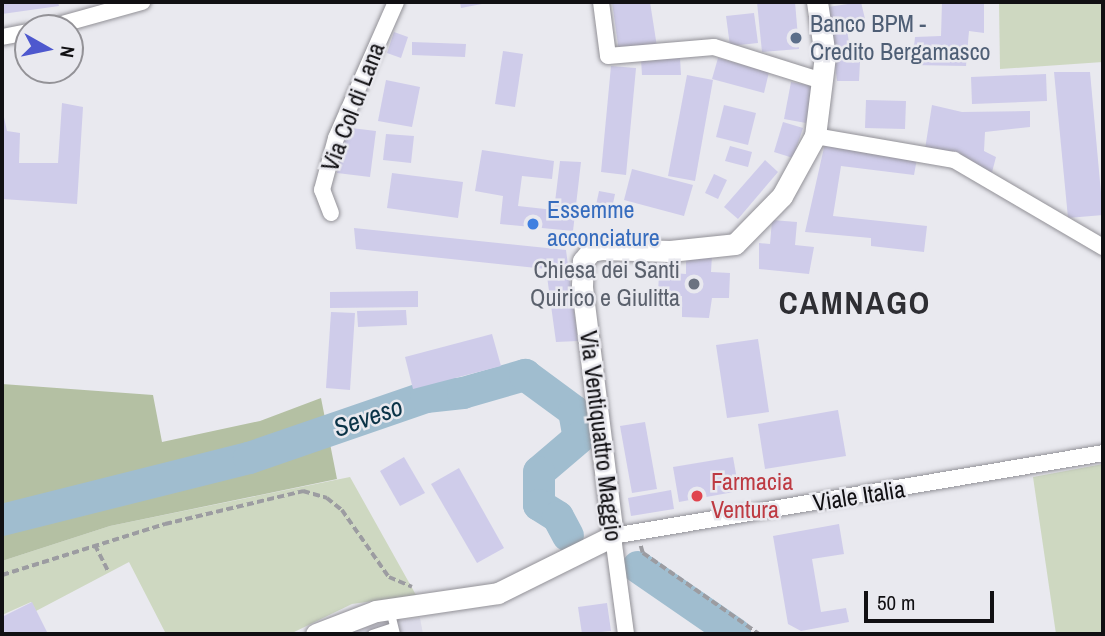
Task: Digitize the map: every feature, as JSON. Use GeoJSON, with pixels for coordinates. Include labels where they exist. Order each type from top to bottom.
{"type":"FeatureCollection","features":[{"type":"Feature","properties":{"kind":"street"},"geometry":{"type":"LineString","coordinates":[[84,18],[142,2]]}},
{"type":"Feature","properties":{"kind":"street","name":"Via Col di Lana"},"geometry":{"type":"LineString","coordinates":[[331,214],[322,190],[336,138],[396,2]]}},
{"type":"Feature","properties":{"kind":"street"},"geometry":{"type":"LineString","coordinates":[[601,2],[608,57],[714,47],[822,81]]}},
{"type":"Feature","properties":{"kind":"street"},"geometry":{"type":"LineString","coordinates":[[817,2],[825,56],[815,135],[954,160],[1103,247]]}},
{"type":"Feature","properties":{"kind":"street","name":"Via Ventiquattro Maggio"},"geometry":{"type":"LineString","coordinates":[[626,634],[581,270],[590,251],[601,249],[670,251],[735,244],[782,196],[815,135]]}},
{"type":"Feature","properties":{"kind":"street","name":"Viale Italia"},"geometry":{"type":"LineString","coordinates":[[613,536],[1103,453]]}},
{"type":"Feature","properties":{"kind":"street"},"geometry":{"type":"LineString","coordinates":[[316,634],[352,617],[394,623],[446,601],[498,593],[613,536]]}},
{"type":"Feature","properties":{"kind":"lane"},"geometry":{"type":"LineString","coordinates":[[372,634],[394,623]]}},
{"type":"Feature","properties":{"kind":"path"},"geometry":{"type":"LineString","coordinates":[[2,575],[28,571],[95,545],[303,491],[327,498],[342,510],[389,577],[446,601]]}},
{"type":"Feature","properties":{"kind":"path"},"geometry":{"type":"LineString","coordinates":[[638,532],[643,553],[758,634]]}},
{"type":"Feature","properties":{"kind":"path"},"geometry":{"type":"LineString","coordinates":[[95,545],[109,572]]}},
{"type":"Feature","properties":{"kind":"shaded area"},"geometry":{"type":"Polygon","coordinates":[[[420,618],[423,634],[343,634],[387,621],[420,618]]]}},
{"type":"Feature","properties":{"kind":"green space"},"geometry":{"type":"Polygon","coordinates":[[[999,2],[1103,2],[1103,62],[1000,69],[999,2]]]}},
{"type":"Feature","properties":{"kind":"green space"},"geometry":{"type":"Polygon","coordinates":[[[2,384],[153,395],[162,442],[260,421],[321,398],[337,479],[110,526],[2,561],[2,384]]]}},
{"type":"Feature","properties":{"kind":"green space"},"geometry":{"type":"Polygon","coordinates":[[[1103,464],[1103,634],[1056,634],[1033,477],[1103,464]]]}},
{"type":"Feature","properties":{"kind":"green space"},"geometry":{"type":"Polygon","coordinates":[[[350,477],[416,595],[352,604],[290,634],[166,634],[129,562],[36,611],[31,602],[2,615],[2,561],[110,526],[350,477]]]}},
{"type":"Feature","properties":{"kind":"building"},"geometry":{"type":"Polygon","coordinates":[[[2,2],[58,2],[59,6],[2,14],[2,2]]]}},
{"type":"Feature","properties":{"kind":"building"},"geometry":{"type":"Polygon","coordinates":[[[460,2],[487,2],[487,3],[461,8],[460,2]]]}},
{"type":"Feature","properties":{"kind":"building"},"geometry":{"type":"Polygon","coordinates":[[[612,2],[650,2],[657,47],[619,52],[612,2]]]}},
{"type":"Feature","properties":{"kind":"building"},"geometry":{"type":"Polygon","coordinates":[[[757,2],[795,2],[799,49],[762,52],[757,2]]]}},
{"type":"Feature","properties":{"kind":"building"},"geometry":{"type":"Polygon","coordinates":[[[861,2],[865,19],[846,23],[852,62],[860,62],[859,81],[837,81],[828,7],[861,2]]]}},
{"type":"Feature","properties":{"kind":"building"},"geometry":{"type":"Polygon","coordinates":[[[942,2],[984,2],[984,33],[969,31],[966,66],[912,65],[915,37],[941,36],[942,2]]]}},
{"type":"Feature","properties":{"kind":"building"},"geometry":{"type":"Polygon","coordinates":[[[754,13],[758,43],[730,46],[726,16],[754,13]]]}},
{"type":"Feature","properties":{"kind":"building"},"geometry":{"type":"Polygon","coordinates":[[[394,32],[408,37],[401,58],[387,53],[394,32]]]}},
{"type":"Feature","properties":{"kind":"building"},"geometry":{"type":"Polygon","coordinates":[[[412,42],[466,44],[465,57],[412,55],[412,42]]]}},
{"type":"Feature","properties":{"kind":"building"},"geometry":{"type":"Polygon","coordinates":[[[503,51],[523,54],[515,107],[495,104],[503,51]]]}},
{"type":"Feature","properties":{"kind":"building"},"geometry":{"type":"Polygon","coordinates":[[[680,58],[681,75],[642,75],[641,59],[680,58]]]}},
{"type":"Feature","properties":{"kind":"building"},"geometry":{"type":"Polygon","coordinates":[[[718,58],[769,72],[764,93],[712,79],[718,58]]]}},
{"type":"Feature","properties":{"kind":"building"},"geometry":{"type":"Polygon","coordinates":[[[611,66],[636,68],[626,175],[601,172],[611,66]]]}},
{"type":"Feature","properties":{"kind":"building"},"geometry":{"type":"Polygon","coordinates":[[[1054,72],[1090,72],[1103,215],[1068,218],[1054,72]]]}},
{"type":"Feature","properties":{"kind":"building"},"geometry":{"type":"Polygon","coordinates":[[[1046,74],[1047,101],[972,104],[971,77],[1046,74]]]}},
{"type":"Feature","properties":{"kind":"building"},"geometry":{"type":"Polygon","coordinates":[[[687,75],[713,80],[695,181],[668,176],[687,75]]]}},
{"type":"Feature","properties":{"kind":"building"},"geometry":{"type":"Polygon","coordinates":[[[386,80],[420,87],[412,127],[378,121],[386,80]]]}},
{"type":"Feature","properties":{"kind":"building"},"geometry":{"type":"Polygon","coordinates":[[[791,82],[813,86],[806,123],[784,119],[791,82]]]}},
{"type":"Feature","properties":{"kind":"building"},"geometry":{"type":"Polygon","coordinates":[[[866,100],[906,101],[905,129],[865,128],[866,100]]]}},
{"type":"Feature","properties":{"kind":"building"},"geometry":{"type":"Polygon","coordinates":[[[62,103],[83,107],[77,204],[2,199],[2,108],[7,131],[20,133],[19,163],[58,163],[62,103]]]}},
{"type":"Feature","properties":{"kind":"building"},"geometry":{"type":"Polygon","coordinates":[[[724,105],[756,113],[748,145],[716,137],[724,105]]]}},
{"type":"Feature","properties":{"kind":"building"},"geometry":{"type":"Polygon","coordinates":[[[932,105],[962,112],[1030,111],[1030,127],[985,132],[984,151],[996,157],[991,176],[925,149],[932,105]]]}},
{"type":"Feature","properties":{"kind":"building"},"geometry":{"type":"Polygon","coordinates":[[[783,122],[803,128],[793,158],[774,152],[783,122]]]}},
{"type":"Feature","properties":{"kind":"building"},"geometry":{"type":"Polygon","coordinates":[[[343,127],[376,131],[370,177],[337,173],[343,127]]]}},
{"type":"Feature","properties":{"kind":"building"},"geometry":{"type":"Polygon","coordinates":[[[386,134],[414,136],[411,163],[383,160],[386,134]]]}},
{"type":"Feature","properties":{"kind":"building"},"geometry":{"type":"Polygon","coordinates":[[[825,143],[918,153],[914,175],[841,166],[833,216],[927,226],[924,252],[871,246],[871,238],[805,232],[825,143]]]}},
{"type":"Feature","properties":{"kind":"building"},"geometry":{"type":"Polygon","coordinates":[[[730,146],[752,152],[748,167],[725,161],[730,146]]]}},
{"type":"Feature","properties":{"kind":"building"},"geometry":{"type":"Polygon","coordinates":[[[482,150],[554,161],[552,179],[522,176],[518,206],[554,210],[560,161],[581,162],[573,231],[500,224],[503,196],[475,191],[482,150]]]}},
{"type":"Feature","properties":{"kind":"building"},"geometry":{"type":"Polygon","coordinates":[[[765,160],[778,172],[738,219],[724,207],[765,160]]]}},
{"type":"Feature","properties":{"kind":"building"},"geometry":{"type":"Polygon","coordinates":[[[632,169],[693,185],[684,216],[624,200],[632,169]]]}},
{"type":"Feature","properties":{"kind":"building"},"geometry":{"type":"Polygon","coordinates":[[[392,173],[463,182],[458,218],[387,208],[392,173]]]}},
{"type":"Feature","properties":{"kind":"building"},"geometry":{"type":"Polygon","coordinates":[[[714,174],[727,180],[718,199],[705,193],[714,174]]]}},
{"type":"Feature","properties":{"kind":"building"},"geometry":{"type":"Polygon","coordinates":[[[599,191],[615,194],[611,213],[595,210],[599,191]]]}},
{"type":"Feature","properties":{"kind":"building"},"geometry":{"type":"Polygon","coordinates":[[[772,220],[797,222],[795,245],[814,247],[809,274],[759,269],[759,243],[770,244],[772,220]]]}},
{"type":"Feature","properties":{"kind":"building"},"geometry":{"type":"Polygon","coordinates":[[[354,228],[566,250],[578,341],[556,342],[546,269],[356,249],[354,228]]]}},
{"type":"Feature","properties":{"kind":"building","name":"Chiesa dei Santi Quirico e Giulitta"},"geometry":{"type":"Polygon","coordinates":[[[686,255],[712,255],[711,272],[730,273],[729,298],[712,298],[709,318],[682,317],[682,296],[658,295],[659,272],[686,274],[686,255]]]}},
{"type":"Feature","properties":{"kind":"building"},"geometry":{"type":"Polygon","coordinates":[[[418,291],[418,307],[330,308],[330,292],[418,291]]]}},
{"type":"Feature","properties":{"kind":"building"},"geometry":{"type":"Polygon","coordinates":[[[406,310],[407,325],[358,327],[357,311],[406,310]]]}},
{"type":"Feature","properties":{"kind":"building"},"geometry":{"type":"Polygon","coordinates":[[[331,312],[355,313],[350,390],[326,388],[331,312]]]}},
{"type":"Feature","properties":{"kind":"building"},"geometry":{"type":"Polygon","coordinates":[[[492,334],[501,366],[413,389],[405,357],[492,334]]]}},
{"type":"Feature","properties":{"kind":"building"},"geometry":{"type":"Polygon","coordinates":[[[758,339],[769,412],[727,418],[716,345],[758,339]]]}},
{"type":"Feature","properties":{"kind":"building"},"geometry":{"type":"Polygon","coordinates":[[[838,410],[846,456],[765,469],[758,424],[838,410]]]}},
{"type":"Feature","properties":{"kind":"building"},"geometry":{"type":"Polygon","coordinates":[[[645,422],[657,489],[632,493],[620,426],[645,422]]]}},
{"type":"Feature","properties":{"kind":"building"},"geometry":{"type":"Polygon","coordinates":[[[404,457],[425,493],[400,506],[380,471],[404,457]]]}},
{"type":"Feature","properties":{"kind":"building"},"geometry":{"type":"Polygon","coordinates":[[[733,457],[739,491],[679,502],[673,467],[733,457]]]}},
{"type":"Feature","properties":{"kind":"building"},"geometry":{"type":"Polygon","coordinates":[[[459,468],[504,548],[477,563],[431,484],[459,468]]]}},
{"type":"Feature","properties":{"kind":"building"},"geometry":{"type":"Polygon","coordinates":[[[671,490],[674,509],[631,516],[628,498],[671,490]]]}},
{"type":"Feature","properties":{"kind":"building"},"geometry":{"type":"Polygon","coordinates":[[[839,524],[844,554],[812,559],[821,612],[846,608],[849,622],[801,631],[788,624],[773,536],[839,524]]]}},
{"type":"Feature","properties":{"kind":"building"},"geometry":{"type":"Polygon","coordinates":[[[32,602],[48,634],[2,634],[2,617],[32,602]]]}},
{"type":"Feature","properties":{"kind":"building"},"geometry":{"type":"Polygon","coordinates":[[[607,603],[611,631],[582,634],[578,607],[607,603]]]}},
{"type":"Feature","properties":{"kind":"waterway","name":"Seveso"},"geometry":{"type":"LineString","coordinates":[[2,520],[249,458],[426,397],[463,393],[525,375],[574,411],[579,438],[539,472],[539,505],[558,517],[568,536]]}},
{"type":"Feature","properties":{"kind":"waterway","name":"Seveso"},"geometry":{"type":"LineString","coordinates":[[638,567],[735,634]]}},
{"type":"Feature","properties":{"kind":"place","name":"Banco BPM - Credito Bergamasco"},"geometry":{"type":"Point","coordinates":[796,38]}},
{"type":"Feature","properties":{"kind":"place","name":"Essemme acconciature"},"geometry":{"type":"Point","coordinates":[533,224]}},
{"type":"Feature","properties":{"kind":"place","name":"Chiesa dei Santi Quirico e Giulitta"},"geometry":{"type":"Point","coordinates":[694,284]}},
{"type":"Feature","properties":{"kind":"place","name":"Farmacia Ventura"},"geometry":{"type":"Point","coordinates":[697,496]}},
{"type":"Feature","properties":{"kind":"district","name":"CAMNAGO"},"geometry":{"type":"Point","coordinates":[855,303]}}]}
